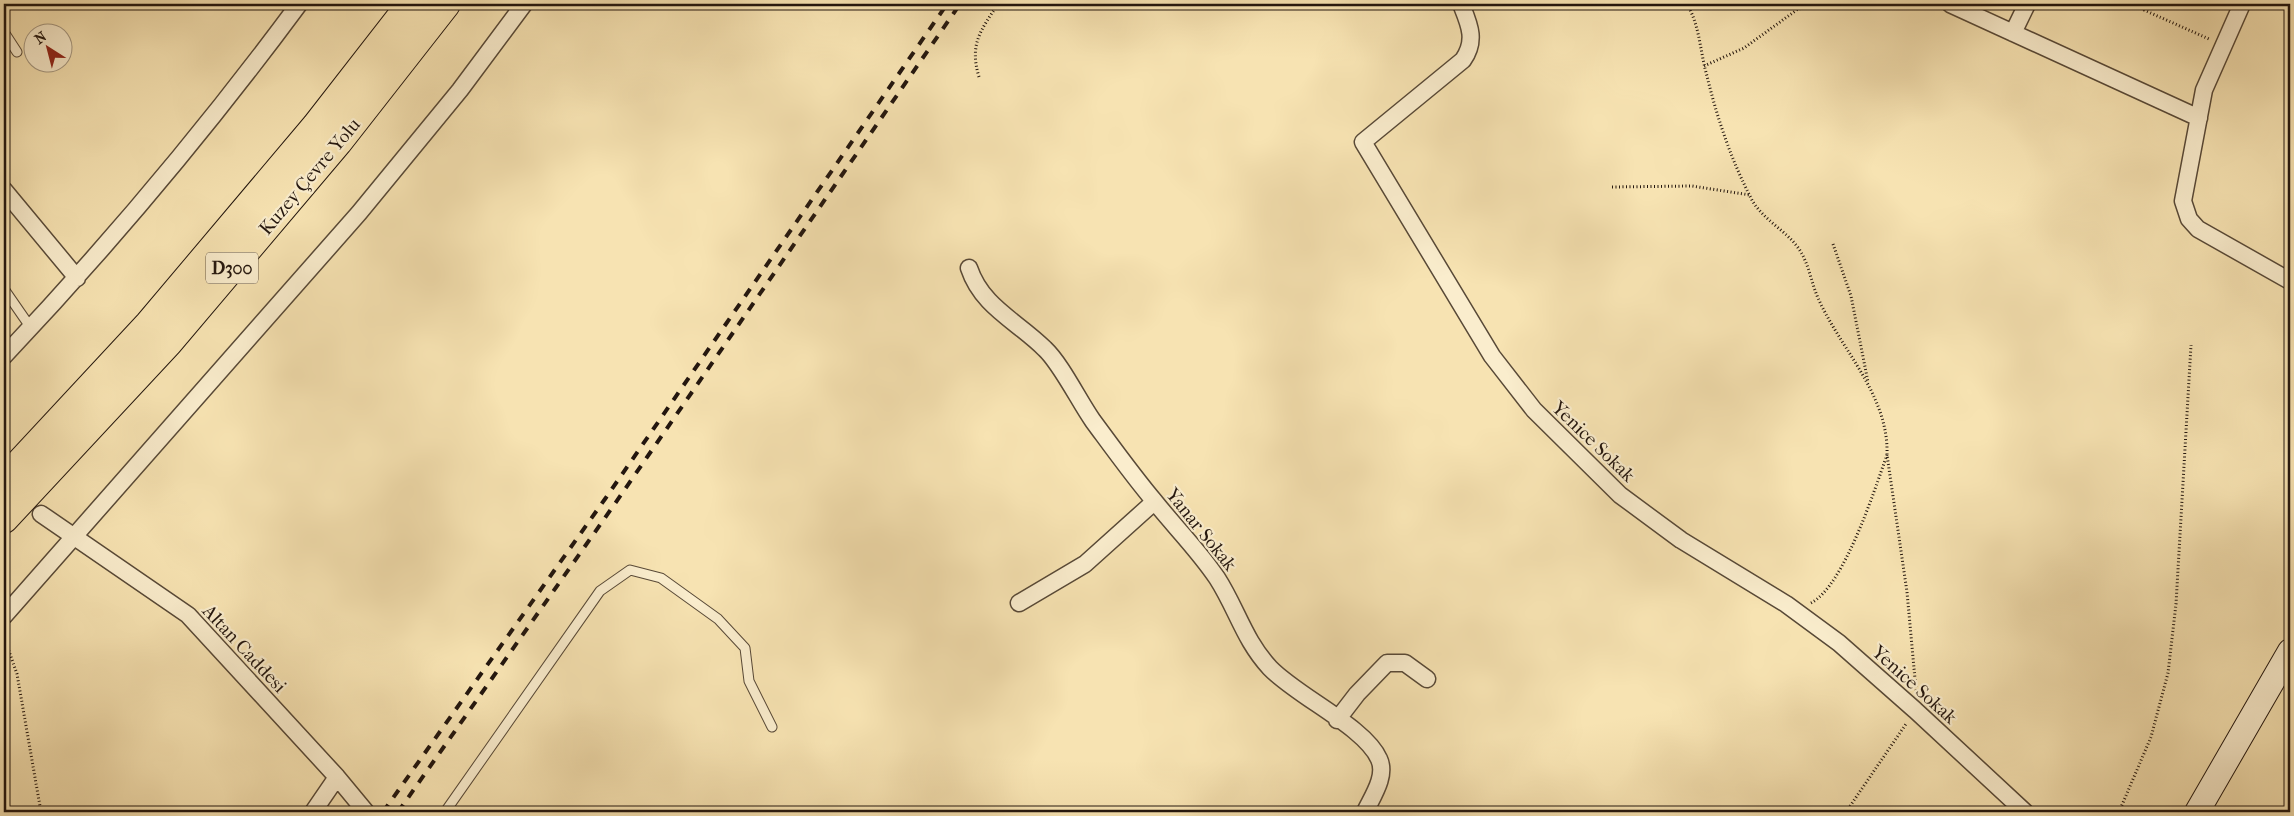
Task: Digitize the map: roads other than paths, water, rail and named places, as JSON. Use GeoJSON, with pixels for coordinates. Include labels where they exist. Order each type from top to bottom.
{"type":"FeatureCollection","features":[{"type":"Feature","properties":{"kind":"highway","name":"Kuzey Çevre Yolu"},"geometry":{"type":"LineString","coordinates":[[4,480],[149,324],[316,126],[411,4]]}},
{"type":"Feature","properties":{"kind":"highway","name":"Kuzey Çevre Yolu"},"geometry":{"type":"LineString","coordinates":[[4,519],[174,336],[338,142],[446,4]]}},
{"type":"Feature","properties":{"kind":"street"},"geometry":{"type":"LineString","coordinates":[[4,356],[77,278],[181,155],[298,4]]}},
{"type":"Feature","properties":{"kind":"street"},"geometry":{"type":"LineString","coordinates":[[4,616],[353,221],[460,90],[524,4]]}},
{"type":"Feature","properties":{"kind":"street","name":"Yenice Sokak"},"geometry":{"type":"LineString","coordinates":[[1461,4],[1472,32],[1470,47],[1463,60],[1363,142],[1451,285],[1477,333],[1507,377],[1534,410],[1620,495],[1682,540],[1792,608],[1839,643],[1915,710],[2025,812]]}},
{"type":"Feature","properties":{"kind":"street"},"geometry":{"type":"LineString","coordinates":[[1950,4],[2199,118]]}},
{"type":"Feature","properties":{"kind":"street"},"geometry":{"type":"LineString","coordinates":[[2013,33],[2028,4]]}},
{"type":"Feature","properties":{"kind":"street"},"geometry":{"type":"LineString","coordinates":[[2242,4],[2204,90],[2183,201],[2189,219],[2198,229],[2290,281]]}},
{"type":"Feature","properties":{"kind":"street"},"geometry":{"type":"LineString","coordinates":[[4,190],[77,278]]}},
{"type":"Feature","properties":{"kind":"street","name":"Yanar Sokak"},"geometry":{"type":"LineString","coordinates":[[969,268],[977,287],[992,306],[1046,350],[1092,419],[1154,502],[1214,574],[1228,596],[1241,628],[1258,654],[1283,681],[1368,741],[1380,762],[1381,776],[1365,812]]}},
{"type":"Feature","properties":{"kind":"street"},"geometry":{"type":"LineString","coordinates":[[1019,602],[1085,564],[1154,502]]}},
{"type":"Feature","properties":{"kind":"street","name":"Altan Caddesi"},"geometry":{"type":"LineString","coordinates":[[41,514],[188,615],[337,777],[366,812]]}},
{"type":"Feature","properties":{"kind":"street"},"geometry":{"type":"LineString","coordinates":[[2197,812],[2290,651]]}},
{"type":"Feature","properties":{"kind":"street"},"geometry":{"type":"LineString","coordinates":[[1337,720],[1357,694],[1387,663],[1405,663],[1427,679]]}},
{"type":"Feature","properties":{"kind":"street"},"geometry":{"type":"LineString","coordinates":[[313,812],[337,777]]}},
{"type":"Feature","properties":{"kind":"lane"},"geometry":{"type":"LineString","coordinates":[[4,32],[17,52]]}},
{"type":"Feature","properties":{"kind":"lane"},"geometry":{"type":"LineString","coordinates":[[4,289],[31,328]]}},
{"type":"Feature","properties":{"kind":"lane"},"geometry":{"type":"LineString","coordinates":[[445,812],[600,591],[630,570],[661,578],[718,619],[746,648],[748,682],[772,726]]}},
{"type":"Feature","properties":{"kind":"railway"},"geometry":{"type":"LineString","coordinates":[[383,812],[605,499],[947,4]]}},
{"type":"Feature","properties":{"kind":"railway"},"geometry":{"type":"LineString","coordinates":[[398,812],[614,505],[960,4]]}}]}
